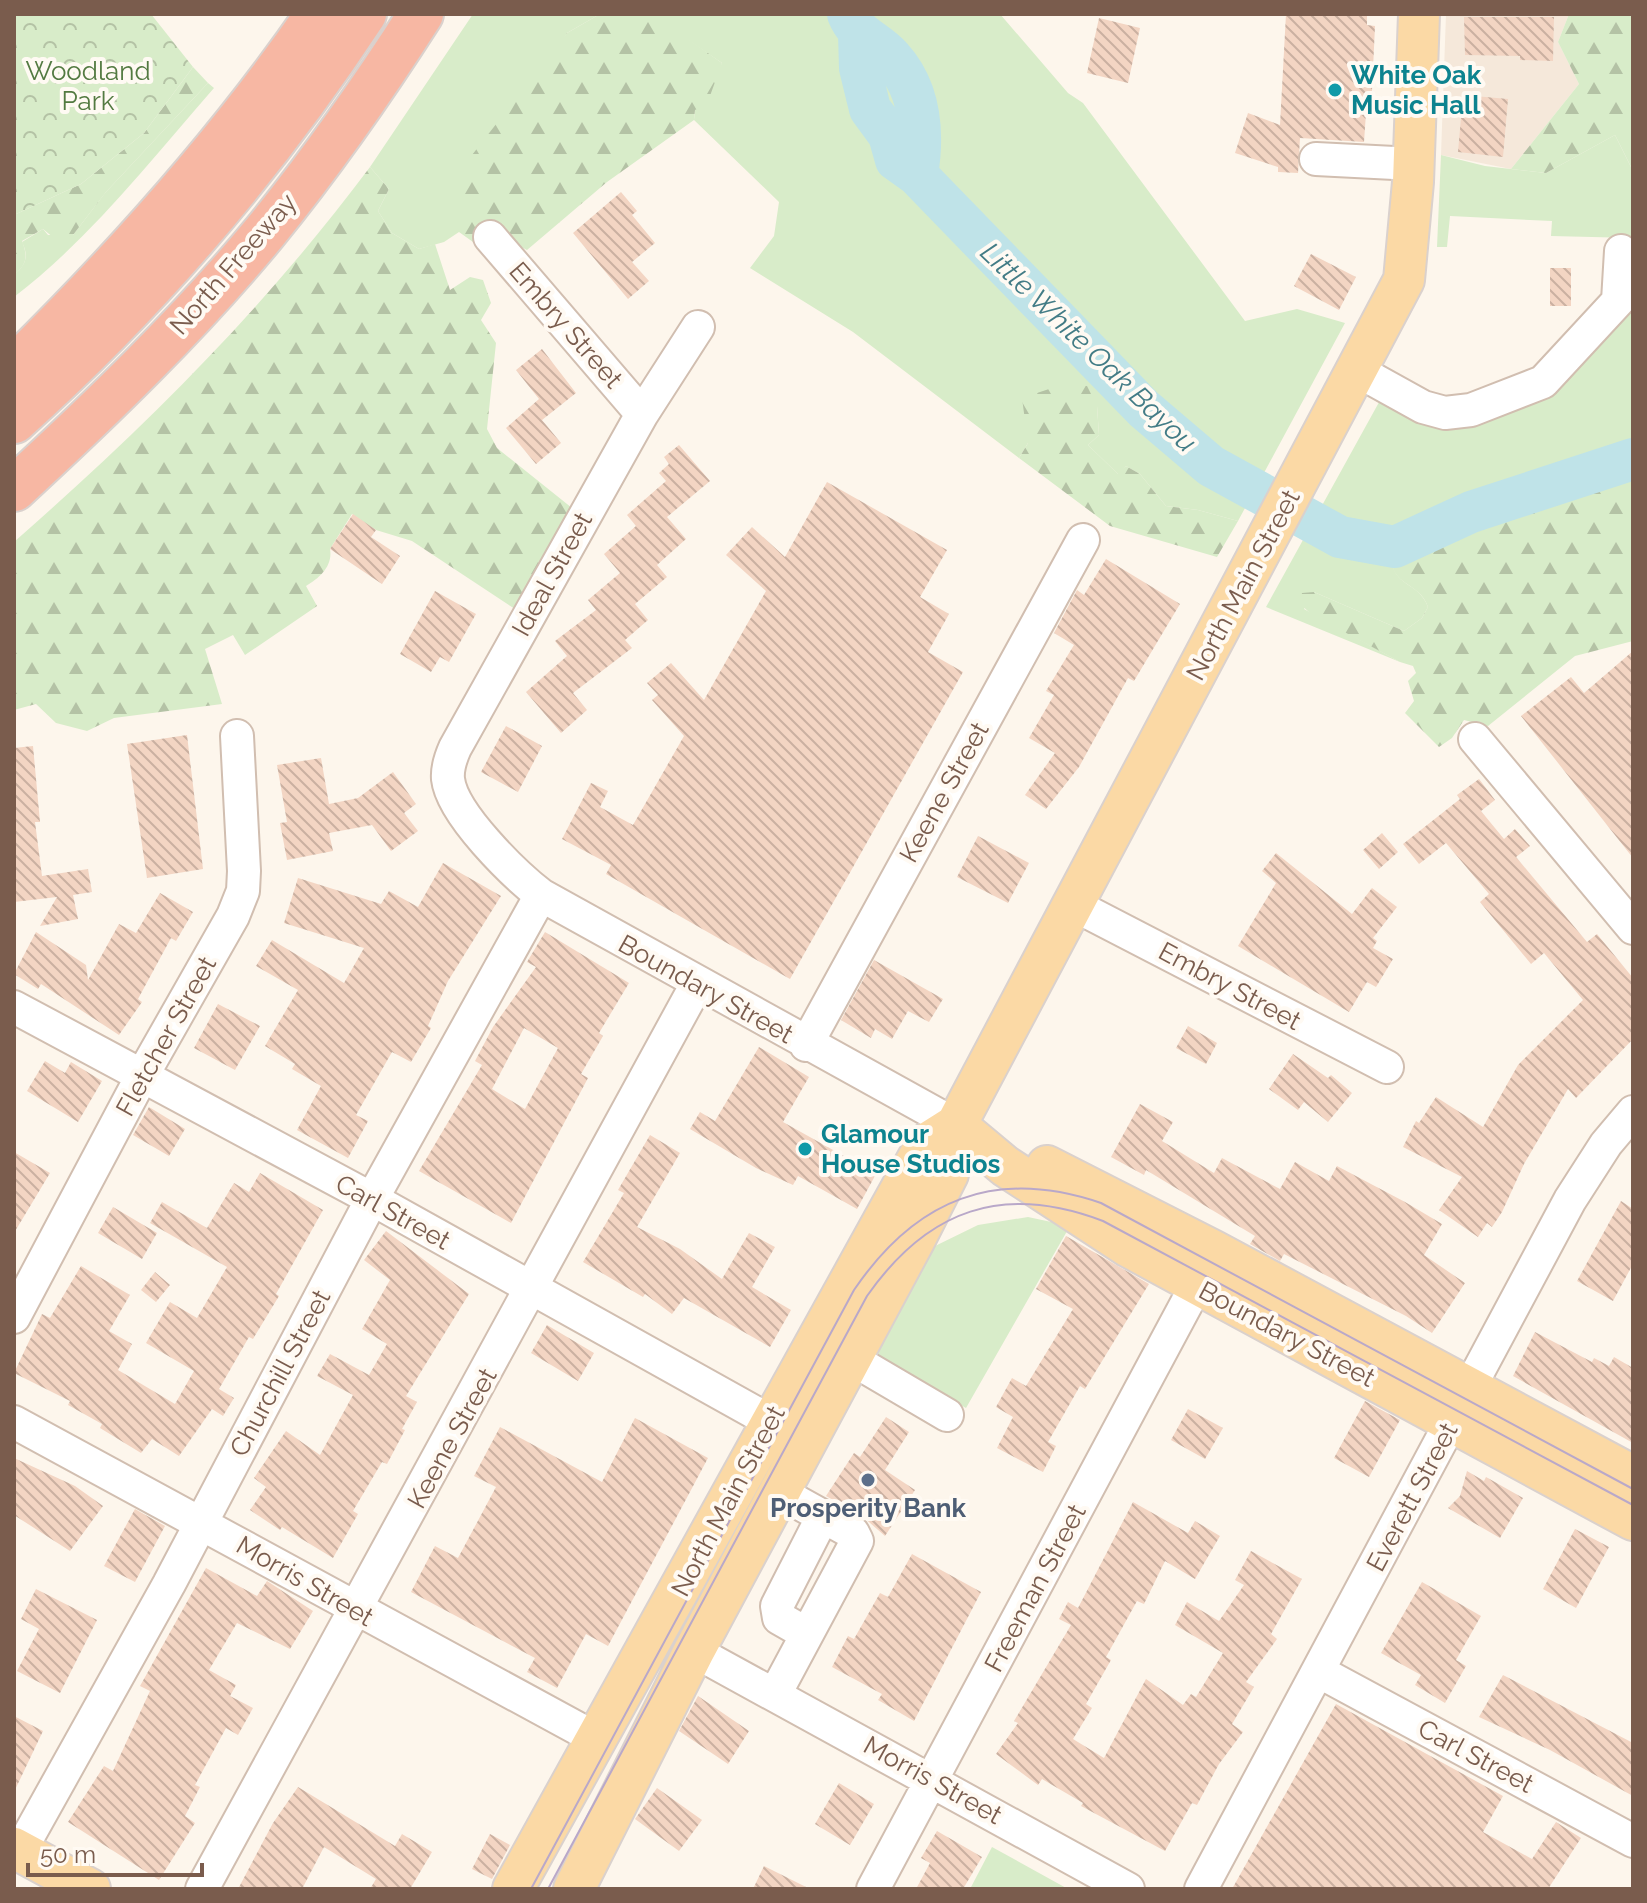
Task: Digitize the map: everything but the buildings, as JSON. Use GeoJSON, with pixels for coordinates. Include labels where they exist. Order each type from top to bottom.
{"type":"FeatureCollection","features":[{"type":"Feature","properties":{"kind":"highway"},"geometry":{"type":"LineString","coordinates":[[14,368],[114,267],[228,137],[318,14]]}},
{"type":"Feature","properties":{"kind":"highway","name":"North Freeway"},"geometry":{"type":"LineString","coordinates":[[14,421],[152,287],[200,233],[308,95],[364,14]]}},
{"type":"Feature","properties":{"kind":"highway","name":"North Freeway"},"geometry":{"type":"LineString","coordinates":[[14,489],[146,362],[264,232],[360,109],[421,14]]}},
{"type":"Feature","properties":{"kind":"highway"},"geometry":{"type":"LineString","coordinates":[[14,325],[114,267]]}},
{"type":"Feature","properties":{"kind":"main road","name":"North Main Street"},"geometry":{"type":"LineString","coordinates":[[574,1889],[694,1651],[948,1174],[956,1125],[1404,280],[1414,164],[1419,14]]}},
{"type":"Feature","properties":{"kind":"main road","name":"North Main Street"},"geometry":{"type":"LineString","coordinates":[[513,1889],[926,1144],[956,1125]]}},
{"type":"Feature","properties":{"kind":"main road","name":"Boundary Street"},"geometry":{"type":"LineString","coordinates":[[956,1125],[1005,1166],[1196,1286],[1462,1405],[1633,1476]]}},
{"type":"Feature","properties":{"kind":"main road","name":"Boundary Street"},"geometry":{"type":"LineString","coordinates":[[956,1125],[1016,1151],[1214,1251],[1462,1405],[1633,1520]]}},
{"type":"Feature","properties":{"kind":"main road"},"geometry":{"type":"LineString","coordinates":[[17,1850],[90,1889]]}},
{"type":"Feature","properties":{"kind":"street"},"geometry":{"type":"LineString","coordinates":[[1316,159],[1414,164]]}},
{"type":"Feature","properties":{"kind":"street","name":"Embry Street"},"geometry":{"type":"LineString","coordinates":[[490,237],[642,414]]}},
{"type":"Feature","properties":{"kind":"street"},"geometry":{"type":"LineString","coordinates":[[1358,371],[1423,407],[1445,413],[1471,410],[1543,382],[1618,301],[1621,251]]}},
{"type":"Feature","properties":{"kind":"street","name":"Ideal Street"},"geometry":{"type":"LineString","coordinates":[[476,828],[453,794],[448,779],[451,757],[642,414],[698,327]]}},
{"type":"Feature","properties":{"kind":"street","name":"Keene Street"},"geometry":{"type":"LineString","coordinates":[[806,1045],[1083,540]]}},
{"type":"Feature","properties":{"kind":"street","name":"Fletcher Street"},"geometry":{"type":"LineString","coordinates":[[14,1317],[142,1076],[233,916],[243,891],[237,736]]}},
{"type":"Feature","properties":{"kind":"street"},"geometry":{"type":"LineString","coordinates":[[1475,739],[1633,928]]}},
{"type":"Feature","properties":{"kind":"street","name":"Boundary Street"},"geometry":{"type":"LineString","coordinates":[[476,828],[508,871],[541,895],[806,1045],[956,1125]]}},
{"type":"Feature","properties":{"kind":"street","name":"Churchill Street"},"geometry":{"type":"LineString","coordinates":[[17,1850],[201,1521],[372,1199],[541,895]]}},
{"type":"Feature","properties":{"kind":"street","name":"Embry Street"},"geometry":{"type":"LineString","coordinates":[[1074,905],[1387,1067]]}},
{"type":"Feature","properties":{"kind":"street","name":"Keene Street"},"geometry":{"type":"LineString","coordinates":[[202,1889],[532,1291],[697,984]]}},
{"type":"Feature","properties":{"kind":"street","name":"Carl Street"},"geometry":{"type":"LineString","coordinates":[[14,1007],[372,1199],[532,1291],[770,1421]]}},
{"type":"Feature","properties":{"kind":"street","name":"Everett Street"},"geometry":{"type":"LineString","coordinates":[[1201,1889],[1570,1200],[1606,1144],[1633,1112]]}},
{"type":"Feature","properties":{"kind":"street","name":"Freeman Street"},"geometry":{"type":"LineString","coordinates":[[873,1889],[1196,1286]]}},
{"type":"Feature","properties":{"kind":"street"},"geometry":{"type":"LineString","coordinates":[[850,1358],[947,1415]]}},
{"type":"Feature","properties":{"kind":"street","name":"Morris Street"},"geometry":{"type":"LineString","coordinates":[[14,1422],[201,1521],[356,1611],[597,1739]]}},
{"type":"Feature","properties":{"kind":"street"},"geometry":{"type":"LineString","coordinates":[[775,1694],[857,1541],[853,1533],[779,1492]]}},
{"type":"Feature","properties":{"kind":"street","name":"Morris Street"},"geometry":{"type":"LineString","coordinates":[[694,1651],[932,1778],[1128,1889]]}},
{"type":"Feature","properties":{"kind":"street","name":"Carl Street"},"geometry":{"type":"LineString","coordinates":[[1318,1671],[1633,1841]]}},
{"type":"Feature","properties":{"kind":"shaded area"},"geometry":{"type":"Polygon","coordinates":[[[1446,14],[1569,14],[1558,42],[1579,84],[1511,169],[1441,155],[1446,14]]]}},
{"type":"Feature","properties":{"kind":"green space","name":"Woodland Park"},"geometry":{"type":"Polygon","coordinates":[[[14,14],[151,14],[193,67],[144,133],[81,184],[14,215],[14,14]]]}},
{"type":"Feature","properties":{"kind":"green space"},"geometry":{"type":"Polygon","coordinates":[[[473,14],[600,14],[567,33],[460,217],[459,232],[444,242],[419,249],[392,233],[378,211],[389,189],[370,167],[473,14]]]}},
{"type":"Feature","properties":{"kind":"green space"},"geometry":{"type":"Polygon","coordinates":[[[600,14],[654,15],[722,63],[707,104],[695,110],[694,120],[607,182],[527,250],[491,231],[480,247],[459,232],[458,173],[567,33],[600,14]]]}},
{"type":"Feature","properties":{"kind":"green space"},"geometry":{"type":"Polygon","coordinates":[[[650,14],[1000,14],[1068,93],[1083,103],[1245,321],[1297,309],[1345,323],[1238,521],[1198,510],[1166,506],[1140,474],[1126,466],[1119,475],[1088,445],[1099,435],[1097,406],[1028,443],[1019,458],[853,332],[750,268],[774,236],[779,202],[694,120],[695,110],[722,63],[650,14]]]}},
{"type":"Feature","properties":{"kind":"green space"},"geometry":{"type":"Polygon","coordinates":[[[1569,14],[1633,14],[1633,171],[1615,135],[1546,173],[1511,169],[1579,84],[1558,42],[1569,14]]]}},
{"type":"Feature","properties":{"kind":"green space"},"geometry":{"type":"Polygon","coordinates":[[[193,67],[208,83],[106,192],[73,235],[54,238],[43,229],[22,241],[25,260],[14,275],[14,215],[81,184],[144,133],[193,67]]]}},
{"type":"Feature","properties":{"kind":"green space"},"geometry":{"type":"Polygon","coordinates":[[[208,83],[214,88],[119,198],[68,250],[14,297],[14,275],[25,260],[22,242],[43,229],[48,235],[73,235],[105,193],[208,83]]]}},
{"type":"Feature","properties":{"kind":"green space"},"geometry":{"type":"Polygon","coordinates":[[[1615,135],[1633,171],[1633,238],[1551,236],[1552,221],[1450,216],[1447,247],[1437,247],[1441,155],[1485,166],[1546,173],[1615,135]]]}},
{"type":"Feature","properties":{"kind":"green space"},"geometry":{"type":"Polygon","coordinates":[[[370,167],[389,189],[378,211],[392,233],[419,249],[435,244],[450,290],[470,277],[483,280],[491,303],[481,320],[496,343],[487,429],[497,448],[572,508],[518,611],[412,541],[376,530],[352,514],[330,549],[324,571],[306,586],[317,606],[245,655],[233,635],[205,649],[222,704],[114,718],[87,731],[56,723],[36,704],[14,710],[14,542],[111,454],[202,364],[288,269],[370,167]]]}},
{"type":"Feature","properties":{"kind":"green space"},"geometry":{"type":"Polygon","coordinates":[[[1633,262],[1633,464],[1611,478],[1593,477],[1575,489],[1561,490],[1553,481],[1524,490],[1513,482],[1490,501],[1469,506],[1465,516],[1448,532],[1426,543],[1392,549],[1392,562],[1399,578],[1418,592],[1428,607],[1422,618],[1404,631],[1314,592],[1304,609],[1400,662],[1266,607],[1383,395],[1432,418],[1535,392],[1633,262]]]}},
{"type":"Feature","properties":{"kind":"green space"},"geometry":{"type":"Polygon","coordinates":[[[1064,384],[1087,386],[1097,406],[1099,435],[1088,445],[1118,474],[1126,466],[1140,474],[1166,506],[1198,510],[1238,521],[1217,557],[1110,526],[1019,458],[1028,443],[1022,398],[1064,384]]]}},
{"type":"Feature","properties":{"kind":"green space"},"geometry":{"type":"Polygon","coordinates":[[[1633,464],[1633,641],[1575,656],[1488,726],[1464,720],[1452,738],[1439,747],[1405,713],[1414,701],[1408,681],[1416,673],[1413,666],[1311,614],[1299,603],[1302,593],[1314,592],[1404,631],[1422,618],[1428,607],[1418,592],[1394,571],[1391,549],[1410,547],[1441,536],[1458,525],[1474,502],[1479,505],[1490,501],[1513,482],[1521,483],[1524,490],[1541,478],[1553,480],[1561,490],[1575,489],[1593,477],[1611,478],[1633,464]]]}},
{"type":"Feature","properties":{"kind":"green space"},"geometry":{"type":"Polygon","coordinates":[[[1028,1217],[1070,1226],[966,1408],[875,1356],[933,1247],[978,1225],[1028,1217]]]}},
{"type":"Feature","properties":{"kind":"green space"},"geometry":{"type":"Polygon","coordinates":[[[992,1847],[1068,1889],[970,1889],[992,1847]]]}},
{"type":"Feature","properties":{"kind":"waterway","name":"Little White Oak Bayou"},"geometry":{"type":"LineString","coordinates":[[848,14],[856,28],[891,57],[909,83],[920,128],[917,175],[1144,409],[1211,466],[1340,537],[1395,547],[1471,512],[1633,459]]}},
{"type":"Feature","properties":{"kind":"waterway","name":"Little White Oak Bayou"},"geometry":{"type":"LineString","coordinates":[[859,34],[860,68],[870,109],[889,135],[896,160],[917,175]]}},
{"type":"Feature","properties":{"kind":"tram line"},"geometry":{"type":"LineString","coordinates":[[531,1889],[854,1290],[878,1259],[904,1233],[931,1213],[961,1199],[993,1191],[1026,1189],[1062,1193],[1101,1203],[1633,1489]]}},
{"type":"Feature","properties":{"kind":"tram line"},"geometry":{"type":"LineString","coordinates":[[548,1889],[867,1296],[916,1242],[942,1224],[970,1212],[1000,1205],[1033,1204],[1103,1221],[1633,1505]]}},
{"type":"Feature","properties":{"kind":"place","name":"White Oak Music Hall"},"geometry":{"type":"Point","coordinates":[1335,90]}},
{"type":"Feature","properties":{"kind":"place","name":"Glamour House Studios"},"geometry":{"type":"Point","coordinates":[805,1149]}},
{"type":"Feature","properties":{"kind":"place","name":"Prosperity Bank"},"geometry":{"type":"Point","coordinates":[868,1480]}}]}
